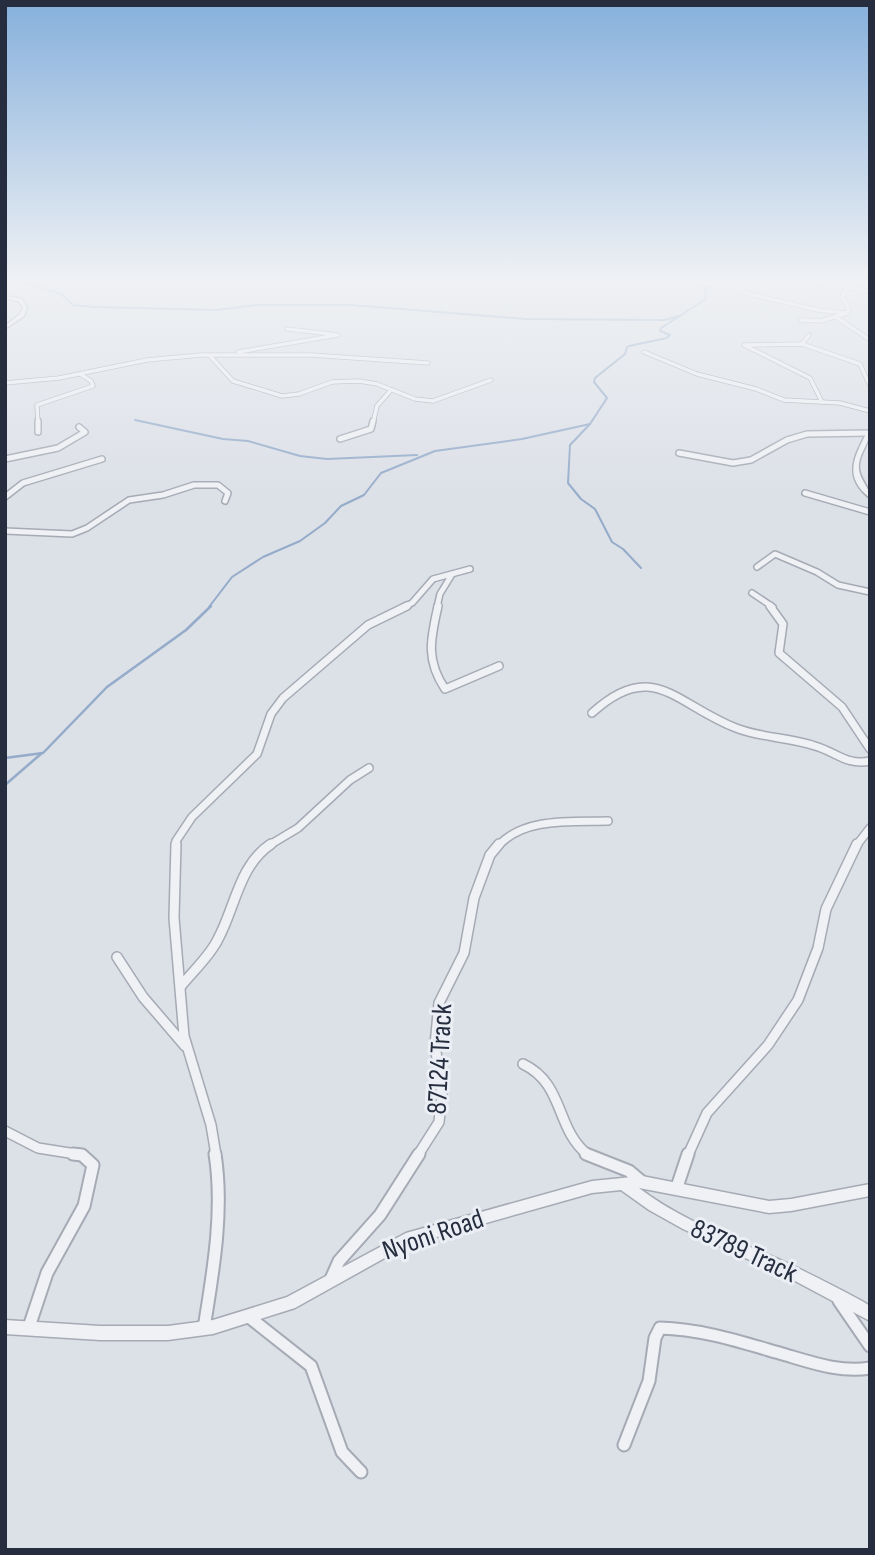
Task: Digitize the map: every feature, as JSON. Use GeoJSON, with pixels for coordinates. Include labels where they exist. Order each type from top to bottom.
{"type":"FeatureCollection","features":[{"type":"Feature","properties":{"kind":"street"},"geometry":{"type":"LineString","coordinates":[[234,355],[239,353]]}},
{"type":"Feature","properties":{"kind":"street"},"geometry":{"type":"LineString","coordinates":[[5,383],[40,382],[140,361],[210,356],[307,353],[398,358],[428,363]]}},
{"type":"Feature","properties":{"kind":"street"},"geometry":{"type":"LineString","coordinates":[[645,353],[698,374],[756,389],[784,400],[840,403],[870,411]]}},
{"type":"Feature","properties":{"kind":"street"},"geometry":{"type":"LineString","coordinates":[[758,353],[810,378],[822,402]]}},
{"type":"Feature","properties":{"kind":"street"},"geometry":{"type":"LineString","coordinates":[[826,353],[859,364],[870,386]]}},
{"type":"Feature","properties":{"kind":"street"},"geometry":{"type":"LineString","coordinates":[[210,356],[233,381],[277,396],[292,396],[339,381],[372,382],[415,399],[433,401],[491,380]]}},
{"type":"Feature","properties":{"kind":"street"},"geometry":{"type":"LineString","coordinates":[[38,432],[37,405],[93,387],[87,378],[80,374]]}},
{"type":"Feature","properties":{"kind":"street"},"geometry":{"type":"LineString","coordinates":[[340,439],[371,429],[376,406],[391,390]]}},
{"type":"Feature","properties":{"kind":"street"},"geometry":{"type":"LineString","coordinates":[[5,459],[62,447],[85,432],[79,427]]}},
{"type":"Feature","properties":{"kind":"street"},"geometry":{"type":"LineString","coordinates":[[679,453],[730,463],[760,458],[780,444],[799,436],[830,432],[869,433],[855,468],[858,480],[870,495]]}},
{"type":"Feature","properties":{"kind":"street"},"geometry":{"type":"LineString","coordinates":[[5,497],[23,484],[102,459]]}},
{"type":"Feature","properties":{"kind":"street"},"geometry":{"type":"LineString","coordinates":[[5,531],[76,533],[129,500],[163,495],[189,485],[218,485],[228,493],[225,501]]}},
{"type":"Feature","properties":{"kind":"street"},"geometry":{"type":"LineString","coordinates":[[805,493],[870,512]]}},
{"type":"Feature","properties":{"kind":"street"},"geometry":{"type":"LineString","coordinates":[[757,567],[775,554],[838,585],[870,592]]}},
{"type":"Feature","properties":{"kind":"street"},"geometry":{"type":"LineString","coordinates":[[204,1328],[215,1261],[218,1171],[211,1125],[185,1046],[174,918],[176,841],[185,826],[257,754],[271,714],[283,698],[368,625],[407,607],[433,579],[471,569]]}},
{"type":"Feature","properties":{"kind":"street"},"geometry":{"type":"LineString","coordinates":[[451,576],[440,594],[429,646],[439,683],[449,689],[499,666]]}},
{"type":"Feature","properties":{"kind":"street"},"geometry":{"type":"LineString","coordinates":[[752,593],[779,612],[783,630],[777,646],[779,653],[842,707],[870,749]]}},
{"type":"Feature","properties":{"kind":"street"},"geometry":{"type":"LineString","coordinates":[[593,713],[615,691],[628,685],[643,685],[670,694],[721,722],[747,732],[816,746],[850,764],[870,761]]}},
{"type":"Feature","properties":{"kind":"street"},"geometry":{"type":"LineString","coordinates":[[180,986],[218,940],[235,894],[253,863],[267,847],[298,828],[350,780],[369,768]]}},
{"type":"Feature","properties":{"kind":"street","name":"87124 Track"},"geometry":{"type":"LineString","coordinates":[[330,1283],[339,1261],[380,1215],[439,1122],[442,1103],[435,1045],[439,1003],[464,953],[474,898],[490,855],[507,836],[522,829],[556,822],[608,821]]}},
{"type":"Feature","properties":{"kind":"street"},"geometry":{"type":"LineString","coordinates":[[677,1187],[688,1154],[707,1114],[768,1045],[798,1000],[818,948],[826,909],[857,845],[870,828]]}},
{"type":"Feature","properties":{"kind":"street"},"geometry":{"type":"LineString","coordinates":[[117,957],[143,997],[185,1046]]}},
{"type":"Feature","properties":{"kind":"street"},"geometry":{"type":"LineString","coordinates":[[523,1064],[535,1069],[548,1084],[580,1149],[598,1162],[633,1171],[642,1182]]}},
{"type":"Feature","properties":{"kind":"street"},"geometry":{"type":"LineString","coordinates":[[5,1131],[28,1144],[82,1154],[93,1166],[81,1213],[47,1273],[29,1327]]}},
{"type":"Feature","properties":{"kind":"street","name":"Nyoni Road"},"geometry":{"type":"LineString","coordinates":[[5,1327],[114,1333],[168,1333],[204,1328],[290,1303],[406,1239],[541,1199],[622,1183],[642,1182],[677,1187],[723,1200],[769,1207],[870,1190]]}},
{"type":"Feature","properties":{"kind":"street","name":"83789 Track"},"geometry":{"type":"LineString","coordinates":[[622,1183],[649,1204],[686,1226],[833,1293],[870,1314]]}},
{"type":"Feature","properties":{"kind":"street"},"geometry":{"type":"LineString","coordinates":[[833,1293],[870,1346]]}},
{"type":"Feature","properties":{"kind":"street"},"geometry":{"type":"LineString","coordinates":[[248,1317],[311,1366],[342,1452],[361,1472]]}},
{"type":"Feature","properties":{"kind":"street"},"geometry":{"type":"LineString","coordinates":[[624,1445],[627,1427],[647,1385],[653,1362],[654,1338],[660,1328],[715,1335],[795,1355],[826,1367],[860,1372],[870,1368]]}},
{"type":"Feature","properties":{"kind":"waterway"},"geometry":{"type":"LineString","coordinates":[[590,424],[607,398],[594,382],[595,378],[625,353]]}},
{"type":"Feature","properties":{"kind":"waterway"},"geometry":{"type":"LineString","coordinates":[[135,420],[223,439],[248,441],[300,456],[327,459],[417,455]]}},
{"type":"Feature","properties":{"kind":"waterway"},"geometry":{"type":"LineString","coordinates":[[209,607],[232,577],[263,557],[300,541],[325,523],[341,506],[364,495],[381,473],[435,451],[522,439],[590,424]]}},
{"type":"Feature","properties":{"kind":"waterway"},"geometry":{"type":"LineString","coordinates":[[590,424],[570,445],[568,483],[581,499],[595,509],[612,542],[623,549],[641,568]]}},
{"type":"Feature","properties":{"kind":"waterway"},"geometry":{"type":"LineString","coordinates":[[42,753],[107,687],[186,630],[211,606]]}},
{"type":"Feature","properties":{"kind":"waterway"},"geometry":{"type":"LineString","coordinates":[[5,758],[42,753]]}},
{"type":"Feature","properties":{"kind":"waterway"},"geometry":{"type":"LineString","coordinates":[[5,785],[42,753]]}}]}
